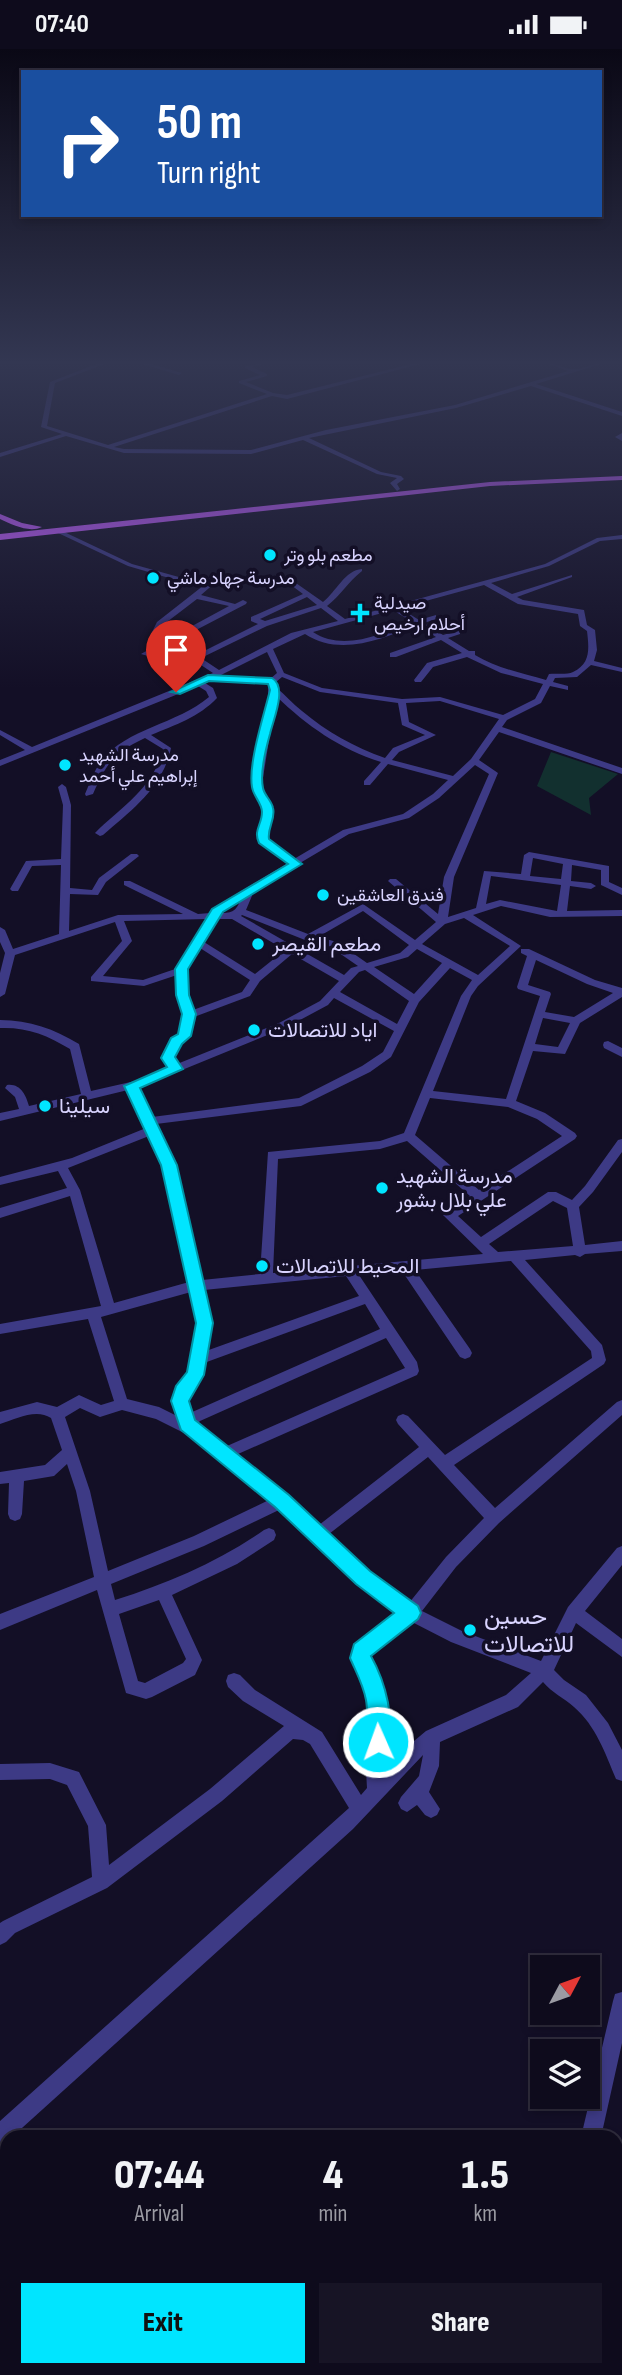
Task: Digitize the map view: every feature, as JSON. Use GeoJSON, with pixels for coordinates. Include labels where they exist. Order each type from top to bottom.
{"type":"FeatureCollection","features":[{"type":"Feature","properties":{"kind":"main road"},"geometry":{"type":"LineString","coordinates":[[383,493],[397,489],[622,476]]}},
{"type":"Feature","properties":{"kind":"main road"},"geometry":{"type":"LineString","coordinates":[[0,535],[470,484]]}},
{"type":"Feature","properties":{"kind":"main road"},"geometry":{"type":"LineString","coordinates":[[0,516],[20,525],[54,530]]}},
{"type":"Feature","properties":{"kind":"street"},"geometry":{"type":"LineString","coordinates":[[376,472],[399,477],[401,479],[393,482],[397,489]]}},
{"type":"Feature","properties":{"kind":"street"},"geometry":{"type":"LineString","coordinates":[[54,530],[74,541],[159,574],[186,581],[274,579],[293,583],[324,605],[353,641]]}},
{"type":"Feature","properties":{"kind":"street"},"geometry":{"type":"LineString","coordinates":[[0,774],[4,763],[199,683],[268,647],[307,632],[547,565],[599,539],[622,537]]}},
{"type":"Feature","properties":{"kind":"street"},"geometry":{"type":"LineString","coordinates":[[165,673],[264,624],[324,605],[337,594],[346,580],[360,571]]}},
{"type":"Feature","properties":{"kind":"street"},"geometry":{"type":"LineString","coordinates":[[510,597],[570,576]]}},
{"type":"Feature","properties":{"kind":"street"},"geometry":{"type":"LineString","coordinates":[[213,582],[160,624],[156,632],[198,657],[218,673]]}},
{"type":"Feature","properties":{"kind":"street"},"geometry":{"type":"LineString","coordinates":[[175,1069],[168,1058],[176,1041],[184,1036],[189,1014],[183,995],[182,969],[218,909],[346,832],[406,816],[474,761],[499,729],[504,718],[538,701],[552,676],[574,675],[590,662],[593,650],[591,630],[584,626],[581,612],[521,602],[484,582]]}},
{"type":"Feature","properties":{"kind":"street"},"geometry":{"type":"LineString","coordinates":[[264,624],[254,619],[309,594]]}},
{"type":"Feature","properties":{"kind":"street"},"geometry":{"type":"LineString","coordinates":[[145,654],[239,604],[195,596]]}},
{"type":"Feature","properties":{"kind":"street"},"geometry":{"type":"LineString","coordinates":[[393,607],[468,654],[504,671],[565,688]]}},
{"type":"Feature","properties":{"kind":"street"},"geometry":{"type":"LineString","coordinates":[[307,632],[325,643],[345,645],[433,617]]}},
{"type":"Feature","properties":{"kind":"street"},"geometry":{"type":"LineString","coordinates":[[393,655],[457,632]]}},
{"type":"Feature","properties":{"kind":"street"},"geometry":{"type":"LineString","coordinates":[[268,647],[281,674],[320,690],[402,702],[440,699],[504,718]]}},
{"type":"Feature","properties":{"kind":"street"},"geometry":{"type":"LineString","coordinates":[[418,680],[430,665],[479,652]]}},
{"type":"Feature","properties":{"kind":"street"},"geometry":{"type":"LineString","coordinates":[[590,662],[622,670]]}},
{"type":"Feature","properties":{"kind":"street"},"geometry":{"type":"LineString","coordinates":[[281,674],[273,686],[257,788],[268,807],[268,817],[262,829],[263,841],[296,864]]}},
{"type":"Feature","properties":{"kind":"street"},"geometry":{"type":"LineString","coordinates":[[208,678],[273,686],[307,723],[347,747],[386,763],[454,779]]}},
{"type":"Feature","properties":{"kind":"street"},"geometry":{"type":"LineString","coordinates":[[89,794],[105,761],[123,747],[182,721],[213,698],[210,690],[199,683]]}},
{"type":"Feature","properties":{"kind":"street"},"geometry":{"type":"LineString","coordinates":[[367,783],[396,750],[432,735],[405,723],[402,702]]}},
{"type":"Feature","properties":{"kind":"street"},"geometry":{"type":"LineString","coordinates":[[499,729],[535,740],[586,762],[622,771]]}},
{"type":"Feature","properties":{"kind":"street"},"geometry":{"type":"LineString","coordinates":[[0,732],[32,751]]}},
{"type":"Feature","properties":{"kind":"street"},"geometry":{"type":"LineString","coordinates":[[100,834],[132,805],[166,763],[167,748],[146,735]]}},
{"type":"Feature","properties":{"kind":"street"},"geometry":{"type":"LineString","coordinates":[[442,922],[449,877],[494,773],[474,761]]}},
{"type":"Feature","properties":{"kind":"street"},"geometry":{"type":"LineString","coordinates":[[62,786],[67,805],[64,934]]}},
{"type":"Feature","properties":{"kind":"street"},"geometry":{"type":"LineString","coordinates":[[525,877],[529,855],[606,868],[604,883],[622,892]]}},
{"type":"Feature","properties":{"kind":"street"},"geometry":{"type":"LineString","coordinates":[[66,891],[95,893],[102,880],[134,856]]}},
{"type":"Feature","properties":{"kind":"street"},"geometry":{"type":"LineString","coordinates":[[15,889],[29,863],[66,862]]}},
{"type":"Feature","properties":{"kind":"street"},"geometry":{"type":"LineString","coordinates":[[562,914],[568,862]]}},
{"type":"Feature","properties":{"kind":"street"},"geometry":{"type":"LineString","coordinates":[[481,908],[487,873],[591,886]]}},
{"type":"Feature","properties":{"kind":"street"},"geometry":{"type":"LineString","coordinates":[[393,881],[442,922]]}},
{"type":"Feature","properties":{"kind":"street"},"geometry":{"type":"LineString","coordinates":[[127,883],[195,916]]}},
{"type":"Feature","properties":{"kind":"street"},"geometry":{"type":"LineString","coordinates":[[237,913],[250,889]]}},
{"type":"Feature","properties":{"kind":"street"},"geometry":{"type":"LineString","coordinates":[[0,1117],[132,1086],[283,1025],[324,1003],[355,970],[404,955],[442,922],[481,908],[500,903],[550,914],[622,913]]}},
{"type":"Feature","properties":{"kind":"street"},"geometry":{"type":"LineString","coordinates":[[309,938],[363,907],[416,945],[478,979]]}},
{"type":"Feature","properties":{"kind":"street"},"geometry":{"type":"LineString","coordinates":[[237,913],[345,980]]}},
{"type":"Feature","properties":{"kind":"street"},"geometry":{"type":"LineString","coordinates":[[10,953],[118,918],[237,913],[333,944],[415,1000]]}},
{"type":"Feature","properties":{"kind":"street"},"geometry":{"type":"LineString","coordinates":[[465,914],[532,955],[591,982],[622,992]]}},
{"type":"Feature","properties":{"kind":"street"},"geometry":{"type":"LineString","coordinates":[[118,918],[127,941],[95,979],[144,982],[182,969]]}},
{"type":"Feature","properties":{"kind":"street"},"geometry":{"type":"LineString","coordinates":[[0,930],[10,953],[0,994]]}},
{"type":"Feature","properties":{"kind":"street"},"geometry":{"type":"LineString","coordinates":[[197,942],[256,979]]}},
{"type":"Feature","properties":{"kind":"street"},"geometry":{"type":"LineString","coordinates":[[266,1279],[272,1155],[380,1145],[409,1136],[461,1009],[478,979],[516,946]]}},
{"type":"Feature","properties":{"kind":"street"},"geometry":{"type":"LineString","coordinates":[[189,1014],[246,993],[256,979],[292,949]]}},
{"type":"Feature","properties":{"kind":"street"},"geometry":{"type":"LineString","coordinates":[[510,1103],[546,994],[522,987],[532,955]]}},
{"type":"Feature","properties":{"kind":"street"},"geometry":{"type":"LineString","coordinates":[[0,1181],[61,1165],[152,1125],[301,1103],[366,1069],[387,1054],[415,1000],[449,962]]}},
{"type":"Feature","properties":{"kind":"street"},"geometry":{"type":"LineString","coordinates":[[528,1047],[561,1051],[576,1021],[622,992]]}},
{"type":"Feature","properties":{"kind":"street"},"geometry":{"type":"LineString","coordinates":[[333,993],[400,1030]]}},
{"type":"Feature","properties":{"kind":"street"},"geometry":{"type":"LineString","coordinates":[[539,1014],[576,1021]]}},
{"type":"Feature","properties":{"kind":"street"},"geometry":{"type":"LineString","coordinates":[[0,1024],[22,1022],[46,1029],[75,1047],[87,1096]]}},
{"type":"Feature","properties":{"kind":"street"},"geometry":{"type":"LineString","coordinates":[[608,1045],[622,1053]]}},
{"type":"Feature","properties":{"kind":"street"},"geometry":{"type":"LineString","coordinates":[[132,1086],[169,1165],[205,1323],[200,1359],[180,1401],[187,1425]]}},
{"type":"Feature","properties":{"kind":"street"},"geometry":{"type":"LineString","coordinates":[[11,1089],[20,1095],[25,1111]]}},
{"type":"Feature","properties":{"kind":"street"},"geometry":{"type":"LineString","coordinates":[[428,1094],[510,1103],[541,1116],[571,1136],[449,1215],[497,1259]]}},
{"type":"Feature","properties":{"kind":"street"},"geometry":{"type":"LineString","coordinates":[[409,1136],[478,1196]]}},
{"type":"Feature","properties":{"kind":"street"},"geometry":{"type":"LineString","coordinates":[[573,1206],[589,1189],[622,1143]]}},
{"type":"Feature","properties":{"kind":"street"},"geometry":{"type":"LineString","coordinates":[[61,1165],[74,1189],[109,1310]]}},
{"type":"Feature","properties":{"kind":"street"},"geometry":{"type":"LineString","coordinates":[[0,1213],[74,1189]]}},
{"type":"Feature","properties":{"kind":"street"},"geometry":{"type":"LineString","coordinates":[[480,1244],[552,1195],[573,1206]]}},
{"type":"Feature","properties":{"kind":"street"},"geometry":{"type":"LineString","coordinates":[[573,1206],[580,1251]]}},
{"type":"Feature","properties":{"kind":"street"},"geometry":{"type":"LineString","coordinates":[[3,1326],[109,1310],[198,1285],[407,1268],[622,1246]]}},
{"type":"Feature","properties":{"kind":"street"},"geometry":{"type":"LineString","coordinates":[[443,1464],[599,1360],[597,1349],[515,1257]]}},
{"type":"Feature","properties":{"kind":"street"},"geometry":{"type":"LineString","coordinates":[[407,1268],[464,1353]]}},
{"type":"Feature","properties":{"kind":"street"},"geometry":{"type":"LineString","coordinates":[[226,1453],[408,1375],[412,1366],[351,1273]]}},
{"type":"Feature","properties":{"kind":"street"},"geometry":{"type":"LineString","coordinates":[[200,1359],[367,1298]]}},
{"type":"Feature","properties":{"kind":"street"},"geometry":{"type":"LineString","coordinates":[[93,1313],[122,1404]]}},
{"type":"Feature","properties":{"kind":"street"},"geometry":{"type":"LineString","coordinates":[[187,1425],[195,1417],[388,1331]]}},
{"type":"Feature","properties":{"kind":"street"},"geometry":{"type":"LineString","coordinates":[[57,1413],[79,1401],[100,1411],[122,1404],[137,1405],[187,1425],[226,1453],[363,1577],[411,1613],[545,1670],[549,1680],[585,1705],[617,1755],[622,1773]]}},
{"type":"Feature","properties":{"kind":"street"},"geometry":{"type":"LineString","coordinates":[[376,1789],[373,1753],[380,1735],[377,1701],[370,1675],[360,1658],[361,1651],[411,1613],[451,1562],[494,1518],[622,1406]]}},
{"type":"Feature","properties":{"kind":"street"},"geometry":{"type":"LineString","coordinates":[[0,1418],[39,1407],[51,1407],[57,1413],[83,1491],[102,1580],[132,1687],[146,1691],[189,1669],[194,1660],[163,1593]]}},
{"type":"Feature","properties":{"kind":"street"},"geometry":{"type":"LineString","coordinates":[[403,1420],[494,1518]]}},
{"type":"Feature","properties":{"kind":"street"},"geometry":{"type":"LineString","coordinates":[[318,1534],[428,1448]]}},
{"type":"Feature","properties":{"kind":"street"},"geometry":{"type":"LineString","coordinates":[[0,1478],[49,1471],[69,1453]]}},
{"type":"Feature","properties":{"kind":"street"},"geometry":{"type":"LineString","coordinates":[[15,1514],[17,1477]]}},
{"type":"Feature","properties":{"kind":"street"},"geometry":{"type":"LineString","coordinates":[[0,1622],[199,1541],[282,1501]]}},
{"type":"Feature","properties":{"kind":"street"},"geometry":{"type":"LineString","coordinates":[[111,1609],[163,1593],[224,1565],[269,1535]]}},
{"type":"Feature","properties":{"kind":"street"},"geometry":{"type":"LineString","coordinates":[[4,2130],[360,1809],[376,1789],[432,1737],[512,1701],[545,1670],[574,1612],[622,1553]]}},
{"type":"Feature","properties":{"kind":"street"},"geometry":{"type":"LineString","coordinates":[[574,1612],[622,1649]]}},
{"type":"Feature","properties":{"kind":"street"},"geometry":{"type":"LineString","coordinates":[[234,1681],[247,1696],[282,1713],[316,1738],[360,1809]]}},
{"type":"Feature","properties":{"kind":"street"},"geometry":{"type":"LineString","coordinates":[[0,1936],[9,1927],[101,1882],[216,1795],[290,1731],[305,1732]]}},
{"type":"Feature","properties":{"kind":"street"},"geometry":{"type":"LineString","coordinates":[[431,1809],[413,1798],[428,1777],[433,1757],[432,1737]]}},
{"type":"Feature","properties":{"kind":"street"},"geometry":{"type":"LineString","coordinates":[[0,1772],[50,1771],[73,1778],[97,1825],[101,1882]]}},
{"type":"Feature","properties":{"kind":"street"},"geometry":{"type":"LineString","coordinates":[[593,2130],[622,2001]]}},
{"type":"Feature","properties":{"kind":"green space"},"geometry":{"type":"Polygon","coordinates":[[[551,752],[618,774],[589,798],[591,815],[537,786],[551,752]]]}},
{"type":"Feature","properties":{"kind":"place","name":"مطعم بلو وتر"},"geometry":{"type":"Point","coordinates":[270,555]}},
{"type":"Feature","properties":{"kind":"place","name":"مدرسة جهاد ماشي"},"geometry":{"type":"Point","coordinates":[153,578]}},
{"type":"Feature","properties":{"kind":"place","name":"صيدلية أحلام ارخيص"},"geometry":{"type":"Point","coordinates":[360,613]}},
{"type":"Feature","properties":{"kind":"place","name":"مدرسة الشهيد إبراهيم علي أحمد"},"geometry":{"type":"Point","coordinates":[65,765]}},
{"type":"Feature","properties":{"kind":"place","name":"فندق العاشقين"},"geometry":{"type":"Point","coordinates":[323,895]}},
{"type":"Feature","properties":{"kind":"place","name":"مطعم القيصر"},"geometry":{"type":"Point","coordinates":[258,944]}},
{"type":"Feature","properties":{"kind":"place","name":"اياد للاتصالات"},"geometry":{"type":"Point","coordinates":[254,1030]}},
{"type":"Feature","properties":{"kind":"place","name":"سيلينا"},"geometry":{"type":"Point","coordinates":[45,1106]}},
{"type":"Feature","properties":{"kind":"place","name":"مدرسة الشهيد علي بلال بشور"},"geometry":{"type":"Point","coordinates":[382,1188]}},
{"type":"Feature","properties":{"kind":"place","name":"المحيط للاتصالات"},"geometry":{"type":"Point","coordinates":[262,1266]}},
{"type":"Feature","properties":{"kind":"place","name":"حسين للاتصالات"},"geometry":{"type":"Point","coordinates":[470,1630]}},
{"type":"Feature","properties":{"kind":"route"},"geometry":{"type":"LineString","coordinates":[[176,692],[208,678],[272,681],[275,690],[263,739],[257,788],[268,807],[268,817],[262,829],[263,841],[296,864],[218,909],[198,938],[182,969],[183,995],[189,1014],[184,1036],[176,1041],[168,1058],[175,1069],[132,1086],[169,1165],[205,1323],[195,1375],[183,1391],[180,1401],[187,1425],[226,1453],[363,1577],[411,1613],[361,1651],[360,1658],[370,1675],[377,1701],[380,1735],[378,1742]]}}]}
